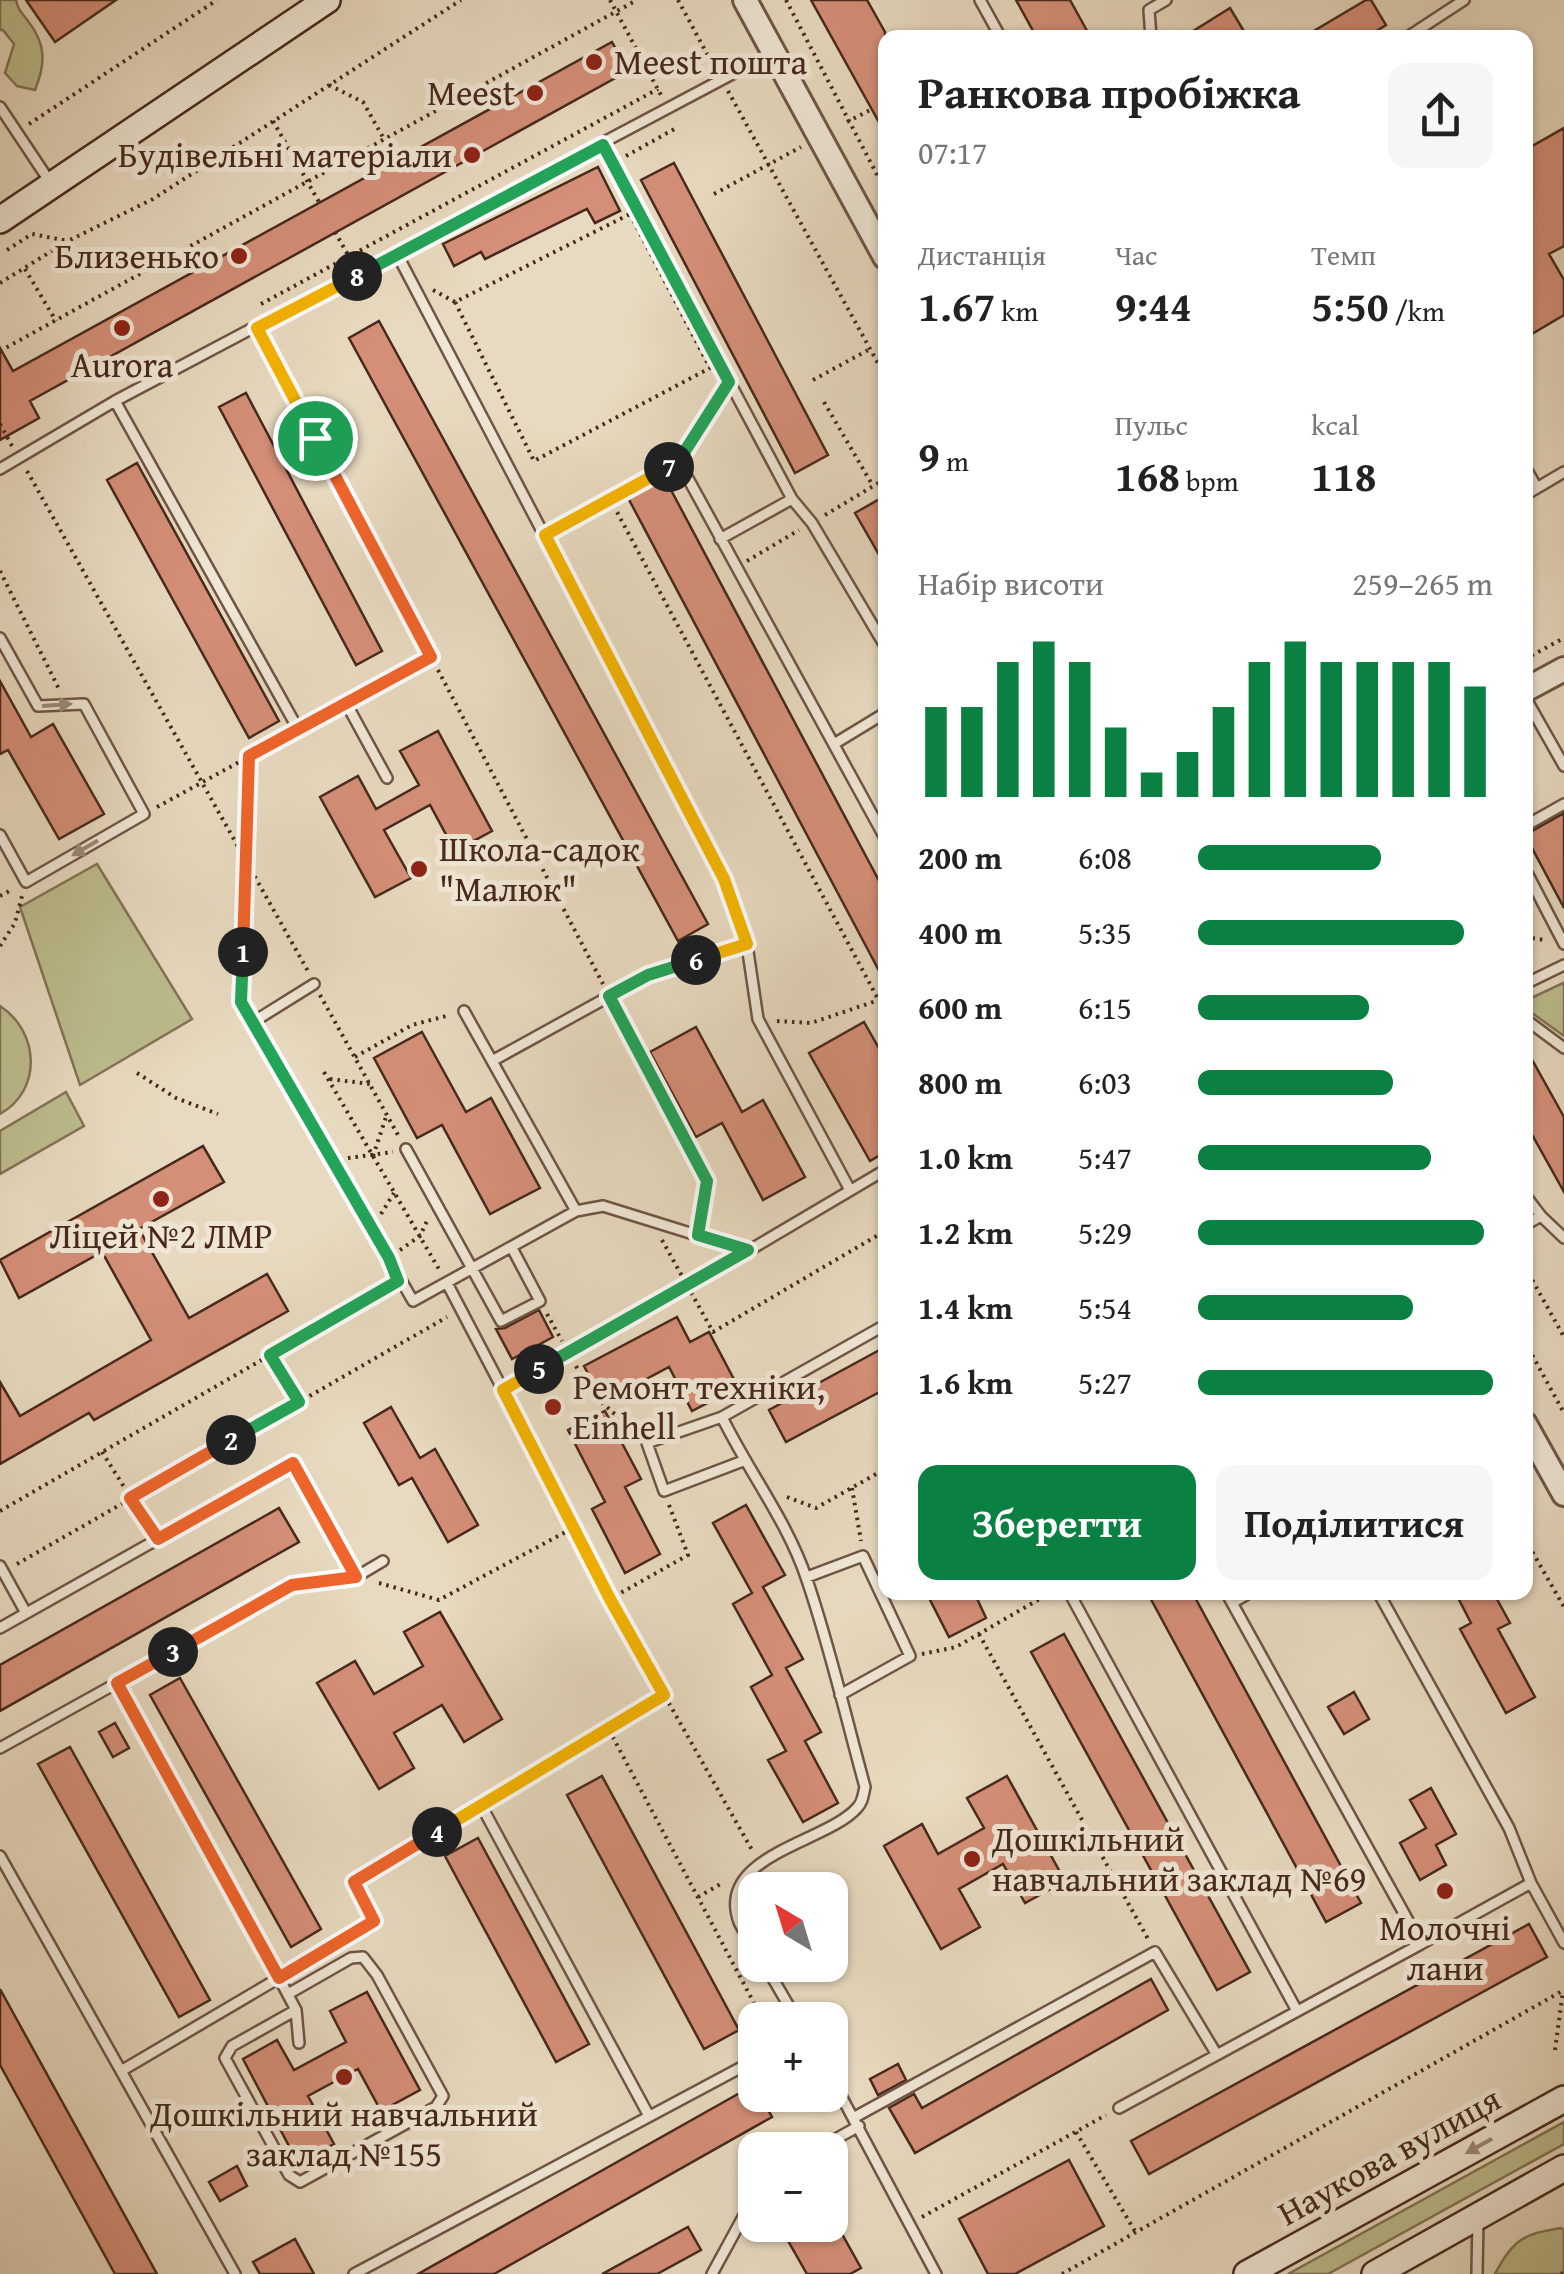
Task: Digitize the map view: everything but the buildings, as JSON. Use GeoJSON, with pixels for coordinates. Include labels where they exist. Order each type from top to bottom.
{"type":"FeatureCollection","features":[{"type":"Feature","properties":{"kind":"main road"},"geometry":{"type":"LineString","coordinates":[[0,220],[327,0]]}},
{"type":"Feature","properties":{"kind":"main road","name":"Наукова вулиця"},"geometry":{"type":"LineString","coordinates":[[1247,2274],[1564,2099]]}},
{"type":"Feature","properties":{"kind":"main road"},"geometry":{"type":"LineString","coordinates":[[1375,2274],[1564,2168]]}},
{"type":"Feature","properties":{"kind":"street"},"geometry":{"type":"LineString","coordinates":[[753,3],[772,54],[878,244]]}},
{"type":"Feature","properties":{"kind":"street"},"geometry":{"type":"LineString","coordinates":[[1533,689],[1564,669]]}},
{"type":"Feature","properties":{"kind":"street"},"geometry":{"type":"LineString","coordinates":[[1533,1438],[1564,1494]]}},
{"type":"Feature","properties":{"kind":"lane"},"geometry":{"type":"LineString","coordinates":[[980,0],[997,30]]}},
{"type":"Feature","properties":{"kind":"lane"},"geometry":{"type":"LineString","coordinates":[[1150,30],[1149,10],[1166,0]]}},
{"type":"Feature","properties":{"kind":"lane"},"geometry":{"type":"LineString","coordinates":[[1418,30],[1464,0]]}},
{"type":"Feature","properties":{"kind":"lane"},"geometry":{"type":"LineString","coordinates":[[0,469],[115,402],[772,54]]}},
{"type":"Feature","properties":{"kind":"lane"},"geometry":{"type":"LineString","coordinates":[[0,108],[52,185]]}},
{"type":"Feature","properties":{"kind":"lane"},"geometry":{"type":"LineString","coordinates":[[603,145],[792,499],[812,523],[878,634]]}},
{"type":"Feature","properties":{"kind":"lane"},"geometry":{"type":"LineString","coordinates":[[396,254],[724,879],[747,944],[758,1019],[850,1190]]}},
{"type":"Feature","properties":{"kind":"lane"},"geometry":{"type":"LineString","coordinates":[[115,402],[298,729],[431,657],[257,328]]}},
{"type":"Feature","properties":{"kind":"lane"},"geometry":{"type":"LineString","coordinates":[[678,462],[878,825]]}},
{"type":"Feature","properties":{"kind":"lane"},"geometry":{"type":"LineString","coordinates":[[1533,490],[1564,472]]}},
{"type":"Feature","properties":{"kind":"lane"},"geometry":{"type":"LineString","coordinates":[[1533,481],[1537,488]]}},
{"type":"Feature","properties":{"kind":"lane"},"geometry":{"type":"LineString","coordinates":[[720,539],[792,499]]}},
{"type":"Feature","properties":{"kind":"lane"},"geometry":{"type":"LineString","coordinates":[[0,638],[38,706],[84,704],[144,814],[26,882],[0,835]]}},
{"type":"Feature","properties":{"kind":"lane"},"geometry":{"type":"LineString","coordinates":[[346,703],[387,778]]}},
{"type":"Feature","properties":{"kind":"lane"},"geometry":{"type":"LineString","coordinates":[[1533,709],[1564,766]]}},
{"type":"Feature","properties":{"kind":"lane"},"geometry":{"type":"LineString","coordinates":[[834,744],[878,717]]}},
{"type":"Feature","properties":{"kind":"lane"},"geometry":{"type":"LineString","coordinates":[[1533,821],[1564,804]]}},
{"type":"Feature","properties":{"kind":"lane"},"geometry":{"type":"LineString","coordinates":[[1533,884],[1564,944]]}},
{"type":"Feature","properties":{"kind":"lane"},"geometry":{"type":"LineString","coordinates":[[492,1060],[648,975],[747,944]]}},
{"type":"Feature","properties":{"kind":"lane"},"geometry":{"type":"LineString","coordinates":[[1533,980],[1564,965]]}},
{"type":"Feature","properties":{"kind":"lane"},"geometry":{"type":"LineString","coordinates":[[253,1022],[314,984]]}},
{"type":"Feature","properties":{"kind":"lane"},"geometry":{"type":"LineString","coordinates":[[241,1002],[389,1258],[398,1281],[413,1301],[576,1211],[603,1206],[748,1250],[878,1174]]}},
{"type":"Feature","properties":{"kind":"lane"},"geometry":{"type":"LineString","coordinates":[[464,1011],[576,1211]]}},
{"type":"Feature","properties":{"kind":"lane"},"geometry":{"type":"LineString","coordinates":[[1533,1026],[1564,1048]]}},
{"type":"Feature","properties":{"kind":"lane"},"geometry":{"type":"LineString","coordinates":[[406,1149],[502,1321],[540,1301],[512,1248]]}},
{"type":"Feature","properties":{"kind":"lane"},"geometry":{"type":"LineString","coordinates":[[1533,1206],[1564,1238]]}},
{"type":"Feature","properties":{"kind":"lane"},"geometry":{"type":"LineString","coordinates":[[1533,1220],[1541,1216]]}},
{"type":"Feature","properties":{"kind":"lane"},"geometry":{"type":"LineString","coordinates":[[447,1282],[503,1390],[568,1353]]}},
{"type":"Feature","properties":{"kind":"lane"},"geometry":{"type":"LineString","coordinates":[[743,1461],[664,1492],[647,1443],[722,1416],[878,1328]]}},
{"type":"Feature","properties":{"kind":"lane"},"geometry":{"type":"LineString","coordinates":[[722,1416],[807,1578],[865,1787],[861,1805],[844,1820],[759,1862],[751,1872]]}},
{"type":"Feature","properties":{"kind":"lane"},"geometry":{"type":"LineString","coordinates":[[0,1628],[293,1463],[356,1577]]}},
{"type":"Feature","properties":{"kind":"lane"},"geometry":{"type":"LineString","coordinates":[[807,1578],[863,1556],[878,1588]]}},
{"type":"Feature","properties":{"kind":"lane"},"geometry":{"type":"LineString","coordinates":[[0,1748],[292,1585],[356,1577],[383,1562]]}},
{"type":"Feature","properties":{"kind":"lane"},"geometry":{"type":"LineString","coordinates":[[2,1569],[26,1613]]}},
{"type":"Feature","properties":{"kind":"lane"},"geometry":{"type":"LineString","coordinates":[[840,1695],[910,1656],[884,1600]]}},
{"type":"Feature","properties":{"kind":"lane"},"geometry":{"type":"LineString","coordinates":[[1074,1600],[1297,2010]]}},
{"type":"Feature","properties":{"kind":"lane"},"geometry":{"type":"LineString","coordinates":[[1230,1600],[1420,1944]]}},
{"type":"Feature","properties":{"kind":"lane"},"geometry":{"type":"LineString","coordinates":[[1232,1603],[1237,1600]]}},
{"type":"Feature","properties":{"kind":"lane"},"geometry":{"type":"LineString","coordinates":[[1382,1600],[1509,1828],[1531,1883],[1564,1943]]}},
{"type":"Feature","properties":{"kind":"lane"},"geometry":{"type":"LineString","coordinates":[[117,1683],[288,1994],[296,2010],[298,2044]]}},
{"type":"Feature","properties":{"kind":"lane"},"geometry":{"type":"LineString","coordinates":[[480,1805],[649,2116]]}},
{"type":"Feature","properties":{"kind":"lane"},"geometry":{"type":"LineString","coordinates":[[0,1856],[235,2274]]}},
{"type":"Feature","properties":{"kind":"lane"},"geometry":{"type":"LineString","coordinates":[[1119,2108],[1531,1883]]}},
{"type":"Feature","properties":{"kind":"lane"},"geometry":{"type":"LineString","coordinates":[[841,2132],[1155,1952],[1217,2054]]}},
{"type":"Feature","properties":{"kind":"lane"},"geometry":{"type":"LineString","coordinates":[[288,1994],[351,1958],[363,1957],[378,1975],[443,2096],[436,2107],[300,2182],[288,2176],[225,2058],[232,2046],[296,2010]]}},
{"type":"Feature","properties":{"kind":"lane"},"geometry":{"type":"LineString","coordinates":[[121,2071],[279,1978]]}},
{"type":"Feature","properties":{"kind":"lane"},"geometry":{"type":"LineString","coordinates":[[354,2274],[738,2069]]}},
{"type":"Feature","properties":{"kind":"lane"},"geometry":{"type":"LineString","coordinates":[[848,2106],[936,2274]]}},
{"type":"Feature","properties":{"kind":"lane"},"geometry":{"type":"LineString","coordinates":[[1476,2274],[1478,2216]]}},
{"type":"Feature","properties":{"kind":"lane"},"geometry":{"type":"LineString","coordinates":[[712,2274],[738,2226]]}},
{"type":"Feature","properties":{"kind":"path"},"geometry":{"type":"LineString","coordinates":[[25,126],[217,0]]}},
{"type":"Feature","properties":{"kind":"path"},"geometry":{"type":"LineString","coordinates":[[0,283],[68,241],[153,198],[461,0]]}},
{"type":"Feature","properties":{"kind":"path"},"geometry":{"type":"LineString","coordinates":[[610,0],[669,109]]}},
{"type":"Feature","properties":{"kind":"path"},"geometry":{"type":"LineString","coordinates":[[0,351],[638,0]]}},
{"type":"Feature","properties":{"kind":"path"},"geometry":{"type":"LineString","coordinates":[[678,0],[878,363]]}},
{"type":"Feature","properties":{"kind":"path"},"geometry":{"type":"LineString","coordinates":[[786,0],[878,177]]}},
{"type":"Feature","properties":{"kind":"path"},"geometry":{"type":"LineString","coordinates":[[330,85],[363,102],[384,140]]}},
{"type":"Feature","properties":{"kind":"path"},"geometry":{"type":"LineString","coordinates":[[847,122],[872,108]]}},
{"type":"Feature","properties":{"kind":"path"},"geometry":{"type":"LineString","coordinates":[[273,122],[320,202]]}},
{"type":"Feature","properties":{"kind":"path"},"geometry":{"type":"LineString","coordinates":[[613,164],[678,127]]}},
{"type":"Feature","properties":{"kind":"path"},"geometry":{"type":"LineString","coordinates":[[714,194],[819,138]]}},
{"type":"Feature","properties":{"kind":"path"},"geometry":{"type":"LineString","coordinates":[[434,290],[455,302],[534,461],[710,368],[630,214],[455,302]]}},
{"type":"Feature","properties":{"kind":"path"},"geometry":{"type":"LineString","coordinates":[[335,232],[359,274]]}},
{"type":"Feature","properties":{"kind":"path"},"geometry":{"type":"LineString","coordinates":[[7,250],[32,234],[68,241]]}},
{"type":"Feature","properties":{"kind":"path"},"geometry":{"type":"LineString","coordinates":[[24,267],[56,321]]}},
{"type":"Feature","properties":{"kind":"path"},"geometry":{"type":"LineString","coordinates":[[812,380],[870,348]]}},
{"type":"Feature","properties":{"kind":"path"},"geometry":{"type":"LineString","coordinates":[[545,535],[678,462],[729,382]]}},
{"type":"Feature","properties":{"kind":"path"},"geometry":{"type":"LineString","coordinates":[[824,402],[873,486]]}},
{"type":"Feature","properties":{"kind":"path"},"geometry":{"type":"LineString","coordinates":[[0,424],[406,1149]]}},
{"type":"Feature","properties":{"kind":"path"},"geometry":{"type":"LineString","coordinates":[[736,567],[878,483]]}},
{"type":"Feature","properties":{"kind":"path"},"geometry":{"type":"LineString","coordinates":[[610,499],[878,998]]}},
{"type":"Feature","properties":{"kind":"path"},"geometry":{"type":"LineString","coordinates":[[0,571],[66,704]]}},
{"type":"Feature","properties":{"kind":"path"},"geometry":{"type":"LineString","coordinates":[[1533,655],[1564,638]]}},
{"type":"Feature","properties":{"kind":"path"},"geometry":{"type":"LineString","coordinates":[[431,657],[707,1181],[698,1235]]}},
{"type":"Feature","properties":{"kind":"path"},"geometry":{"type":"LineString","coordinates":[[144,814],[298,729]]}},
{"type":"Feature","properties":{"kind":"path"},"geometry":{"type":"LineString","coordinates":[[241,1002],[249,756]]}},
{"type":"Feature","properties":{"kind":"path"},"geometry":{"type":"LineString","coordinates":[[0,946],[15,923],[26,882]]}},
{"type":"Feature","properties":{"kind":"path"},"geometry":{"type":"LineString","coordinates":[[758,1019],[811,1023],[878,1000]]}},
{"type":"Feature","properties":{"kind":"path"},"geometry":{"type":"LineString","coordinates":[[354,1056],[412,1025],[464,1011]]}},
{"type":"Feature","properties":{"kind":"path"},"geometry":{"type":"LineString","coordinates":[[137,1072],[176,1098],[218,1114]]}},
{"type":"Feature","properties":{"kind":"path"},"geometry":{"type":"LineString","coordinates":[[324,1072],[447,1282]]}},
{"type":"Feature","properties":{"kind":"path"},"geometry":{"type":"LineString","coordinates":[[328,1079],[370,1084]]}},
{"type":"Feature","properties":{"kind":"path"},"geometry":{"type":"LineString","coordinates":[[373,1156],[386,1114]]}},
{"type":"Feature","properties":{"kind":"path"},"geometry":{"type":"LineString","coordinates":[[332,1160],[373,1156]]}},
{"type":"Feature","properties":{"kind":"path"},"geometry":{"type":"LineString","coordinates":[[372,1228],[394,1192]]}},
{"type":"Feature","properties":{"kind":"path"},"geometry":{"type":"LineString","coordinates":[[651,1221],[713,1332],[878,1235]]}},
{"type":"Feature","properties":{"kind":"path"},"geometry":{"type":"LineString","coordinates":[[389,1258],[420,1236]]}},
{"type":"Feature","properties":{"kind":"path"},"geometry":{"type":"LineString","coordinates":[[568,1353],[748,1250]]}},
{"type":"Feature","properties":{"kind":"path"},"geometry":{"type":"LineString","coordinates":[[0,1511],[398,1281]]}},
{"type":"Feature","properties":{"kind":"path"},"geometry":{"type":"LineString","coordinates":[[1533,1281],[1564,1337]]}},
{"type":"Feature","properties":{"kind":"path"},"geometry":{"type":"LineString","coordinates":[[540,1301],[590,1392],[647,1443]]}},
{"type":"Feature","properties":{"kind":"path"},"geometry":{"type":"LineString","coordinates":[[2,1569],[460,1309]]}},
{"type":"Feature","properties":{"kind":"path"},"geometry":{"type":"LineString","coordinates":[[270,1355],[299,1402]]}},
{"type":"Feature","properties":{"kind":"path"},"geometry":{"type":"LineString","coordinates":[[1533,1357],[1564,1413]]}},
{"type":"Feature","properties":{"kind":"path"},"geometry":{"type":"LineString","coordinates":[[503,1390],[610,1599],[759,1862]]}},
{"type":"Feature","properties":{"kind":"path"},"geometry":{"type":"LineString","coordinates":[[102,1452],[158,1539]]}},
{"type":"Feature","properties":{"kind":"path"},"geometry":{"type":"LineString","coordinates":[[758,1486],[816,1508],[878,1473]]}},
{"type":"Feature","properties":{"kind":"path"},"geometry":{"type":"LineString","coordinates":[[852,1488],[863,1556]]}},
{"type":"Feature","properties":{"kind":"path"},"geometry":{"type":"LineString","coordinates":[[610,1599],[688,1555],[664,1492]]}},
{"type":"Feature","properties":{"kind":"path"},"geometry":{"type":"LineString","coordinates":[[356,1577],[439,1600],[574,1528]]}},
{"type":"Feature","properties":{"kind":"path"},"geometry":{"type":"LineString","coordinates":[[1533,1554],[1564,1606]]}},
{"type":"Feature","properties":{"kind":"path"},"geometry":{"type":"LineString","coordinates":[[910,1656],[956,1647],[1038,1600]]}},
{"type":"Feature","properties":{"kind":"path"},"geometry":{"type":"LineString","coordinates":[[979,1634],[1155,1952]]}},
{"type":"Feature","properties":{"kind":"path"},"geometry":{"type":"LineString","coordinates":[[279,1978],[374,1921],[354,1882],[664,1695]]}},
{"type":"Feature","properties":{"kind":"path"},"geometry":{"type":"LineString","coordinates":[[608,1728],[754,2002]]}},
{"type":"Feature","properties":{"kind":"path"},"geometry":{"type":"LineString","coordinates":[[1554,2050],[1564,1991]]}},
{"type":"Feature","properties":{"kind":"path"},"geometry":{"type":"LineString","coordinates":[[1062,2274],[1564,1991]]}},
{"type":"Feature","properties":{"kind":"path"},"geometry":{"type":"LineString","coordinates":[[908,2224],[1119,2108]]}},
{"type":"Feature","properties":{"kind":"path"},"geometry":{"type":"LineString","coordinates":[[1076,2132],[1136,2233]]}},
{"type":"Feature","properties":{"kind":"green space"},"geometry":{"type":"Polygon","coordinates":[[[0,0],[16,0],[38,38],[42,62],[35,90],[17,86],[5,73],[14,44],[0,30],[0,0]]]}},
{"type":"Feature","properties":{"kind":"green space"},"geometry":{"type":"Polygon","coordinates":[[[97,864],[192,1019],[80,1085],[20,907],[97,864]]]}},
{"type":"Feature","properties":{"kind":"green space"},"geometry":{"type":"Polygon","coordinates":[[[1563,983],[1564,1036],[1533,1014],[1533,997],[1563,983]]]}},
{"type":"Feature","properties":{"kind":"green space"},"geometry":{"type":"Polygon","coordinates":[[[0,1006],[22,1030],[31,1060],[24,1091],[0,1114],[0,1006]]]}},
{"type":"Feature","properties":{"kind":"green space"},"geometry":{"type":"Polygon","coordinates":[[[66,1092],[84,1126],[0,1174],[0,1131],[66,1092]]]}},
{"type":"Feature","properties":{"kind":"green space"},"geometry":{"type":"Polygon","coordinates":[[[1564,2122],[1564,2144],[1328,2274],[1288,2274],[1564,2122]]]}},
{"type":"Feature","properties":{"kind":"green space"},"geometry":{"type":"Polygon","coordinates":[[[1561,2228],[1564,2274],[1495,2274],[1521,2240],[1561,2228]]]}},
{"type":"Feature","properties":{"kind":"place","name":"Meest пошта"},"geometry":{"type":"Point","coordinates":[594,62]}},
{"type":"Feature","properties":{"kind":"place","name":"Meest"},"geometry":{"type":"Point","coordinates":[535,93]}},
{"type":"Feature","properties":{"kind":"place","name":"Будівельні матеріали"},"geometry":{"type":"Point","coordinates":[472,155]}},
{"type":"Feature","properties":{"kind":"place","name":"Близенько"},"geometry":{"type":"Point","coordinates":[239,256]}},
{"type":"Feature","properties":{"kind":"place","name":"Aurora"},"geometry":{"type":"Point","coordinates":[122,328]}},
{"type":"Feature","properties":{"kind":"place","name":"Школа-садок \"Малюк\""},"geometry":{"type":"Point","coordinates":[419,869]}},
{"type":"Feature","properties":{"kind":"place","name":"Ліцей №2 ЛМР"},"geometry":{"type":"Point","coordinates":[161,1199]}},
{"type":"Feature","properties":{"kind":"place","name":"Ремонт техніки, Einhell"},"geometry":{"type":"Point","coordinates":[553,1407]}},
{"type":"Feature","properties":{"kind":"place","name":"Дошкільний навчальний заклад №69"},"geometry":{"type":"Point","coordinates":[972,1859]}},
{"type":"Feature","properties":{"kind":"place","name":"Молочні лани"},"geometry":{"type":"Point","coordinates":[1445,1891]}},
{"type":"Feature","properties":{"kind":"place","name":"Дошкільний навчальний заклад №155"},"geometry":{"type":"Point","coordinates":[344,2077]}},
{"type":"Feature","properties":{"kind":"route"},"geometry":{"type":"LineString","coordinates":[[603,145],[729,382],[678,462],[545,535],[724,879],[747,944],[648,975],[609,996],[707,1181],[698,1235],[748,1250],[503,1390],[664,1695],[354,1882],[374,1921],[279,1978],[117,1683],[292,1585],[356,1577],[293,1463],[158,1539],[130,1498],[299,1402],[270,1355],[398,1281],[389,1258],[241,1002],[249,756],[431,657],[315,438],[257,328],[603,145]]}}]}
